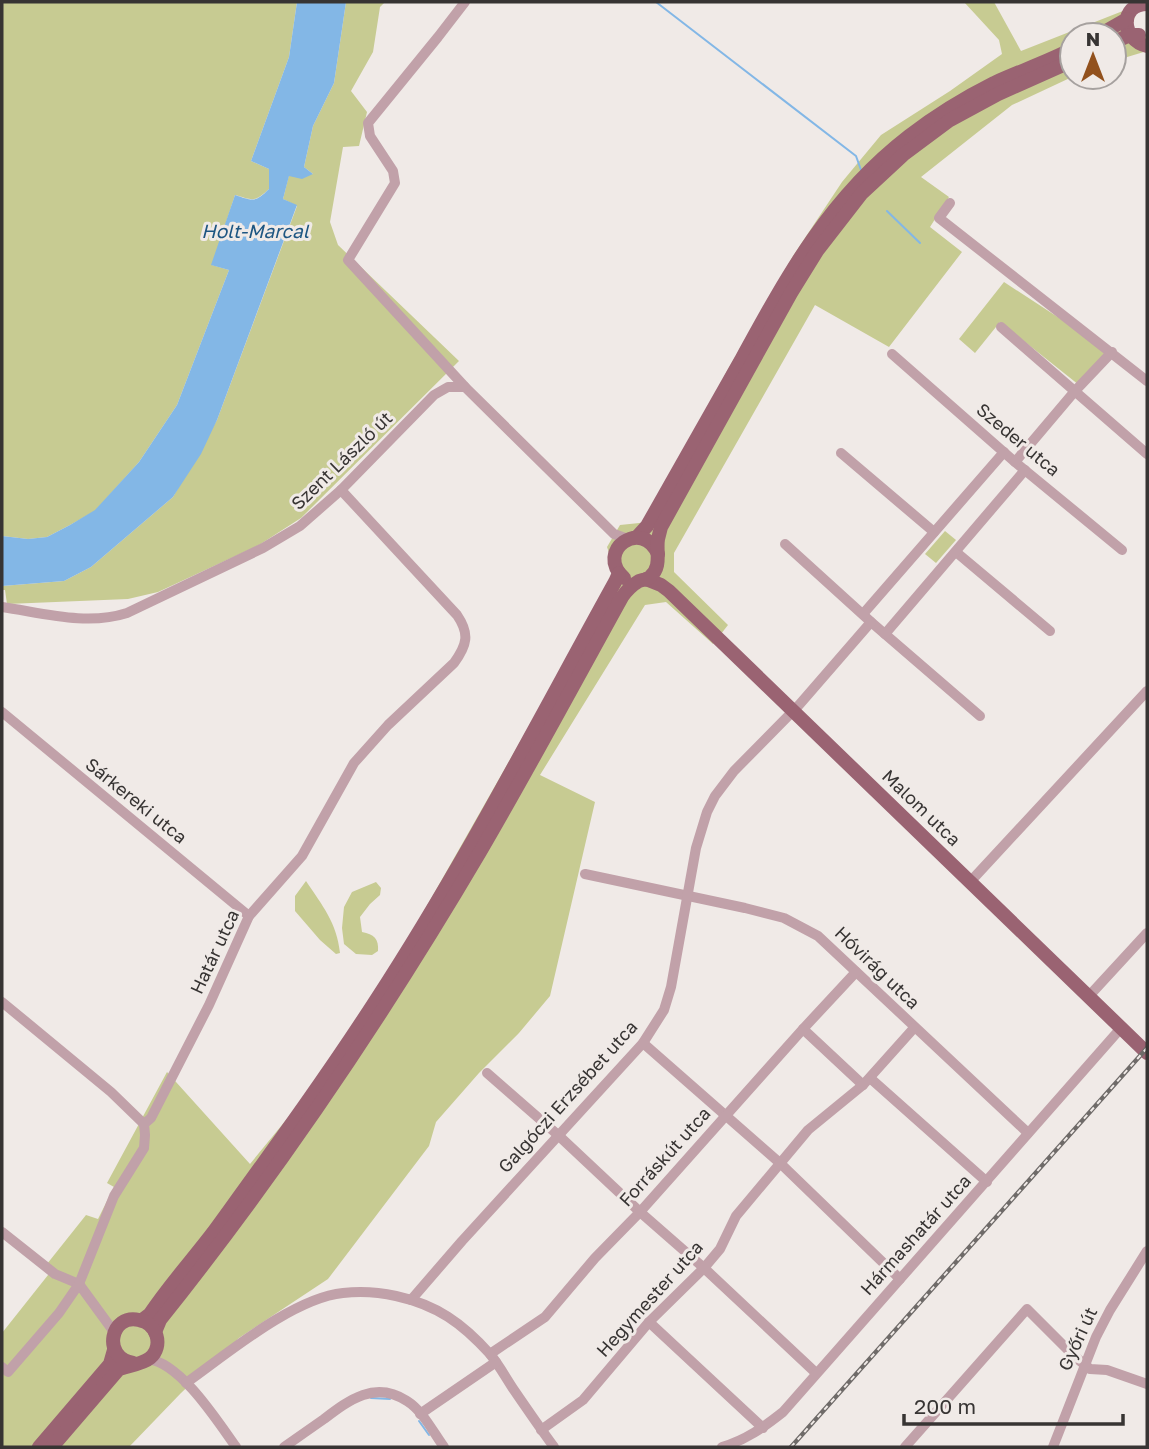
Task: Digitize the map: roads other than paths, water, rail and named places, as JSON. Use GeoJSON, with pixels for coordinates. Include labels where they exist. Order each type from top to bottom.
{"type":"FeatureCollection","features":[{"type":"Feature","properties":{"kind":"main road"},"geometry":{"type":"LineString","coordinates":[[1122,21],[1131,2]]}},
{"type":"Feature","properties":{"kind":"main road"},"geometry":{"type":"LineString","coordinates":[[1122,21],[1135,6],[1147,4]]}},
{"type":"Feature","properties":{"kind":"main road"},"geometry":{"type":"LineString","coordinates":[[1128,30],[1130,35],[1136,34],[1147,45]]}},
{"type":"Feature","properties":{"kind":"main road"},"geometry":{"type":"LineString","coordinates":[[650,571],[631,581],[624,578],[615,567],[618,547],[647,526],[778,292],[832,211],[887,154],[934,118],[984,89],[1058,55]]}},
{"type":"Feature","properties":{"kind":"main road"},"geometry":{"type":"LineString","coordinates":[[155,1332],[160,1320],[297,1137],[386,1004],[480,851],[622,597],[650,571],[661,527],[784,304],[817,251],[862,193],[904,155],[950,120],[998,94],[1058,67]]}},
{"type":"Feature","properties":{"kind":"main road"},"geometry":{"type":"LineString","coordinates":[[633,538],[650,542],[650,571]]}},
{"type":"Feature","properties":{"kind":"main road","name":"Malom utca"},"geometry":{"type":"LineString","coordinates":[[650,571],[1147,1053]]}},
{"type":"Feature","properties":{"kind":"main road"},"geometry":{"type":"LineString","coordinates":[[142,1320],[150,1314],[198,1253],[291,1126],[376,1000],[467,852],[619,573]]}},
{"type":"Feature","properties":{"kind":"main road"},"geometry":{"type":"LineString","coordinates":[[39,1447],[110,1364],[114,1350],[113,1341],[119,1327],[133,1319],[148,1323],[158,1342],[155,1356],[119,1369],[52,1447]]}},
{"type":"Feature","properties":{"kind":"main road"},"geometry":{"type":"LineString","coordinates":[[114,1350],[122,1359],[133,1363]]}},
{"type":"Feature","properties":{"kind":"street"},"geometry":{"type":"LineString","coordinates":[[465,2],[368,122],[370,136],[394,171],[395,183],[348,260],[465,387],[614,534],[633,538]]}},
{"type":"Feature","properties":{"kind":"street"},"geometry":{"type":"LineString","coordinates":[[950,203],[939,218],[1147,381]]}},
{"type":"Feature","properties":{"kind":"street"},"geometry":{"type":"LineString","coordinates":[[1001,327],[1147,454]]}},
{"type":"Feature","properties":{"kind":"street"},"geometry":{"type":"LineString","coordinates":[[1015,461],[1112,352]]}},
{"type":"Feature","properties":{"kind":"street","name":"Szeder utca"},"geometry":{"type":"LineString","coordinates":[[892,354],[1003,452],[1122,550]]}},
{"type":"Feature","properties":{"kind":"street","name":"Szent László út"},"geometry":{"type":"LineString","coordinates":[[2,607],[82,619],[104,619],[127,613],[263,548],[300,526],[341,490],[434,395],[448,387],[465,387]]}},
{"type":"Feature","properties":{"kind":"street","name":"Galgóczi Erzsébet utca"},"geometry":{"type":"LineString","coordinates":[[411,1300],[643,1043],[664,1010],[671,987],[696,848],[715,796],[734,771],[799,705],[934,532],[1003,452]]}},
{"type":"Feature","properties":{"kind":"street"},"geometry":{"type":"LineString","coordinates":[[841,453],[934,532]]}},
{"type":"Feature","properties":{"kind":"street"},"geometry":{"type":"LineString","coordinates":[[885,634],[1026,470]]}},
{"type":"Feature","properties":{"kind":"street","name":"Határ utca"},"geometry":{"type":"LineString","coordinates":[[2,1367],[8,1372],[79,1284],[114,1196],[144,1148],[144,1124],[151,1118],[209,1005],[249,916],[302,856],[354,763],[388,725],[454,663],[462,652],[466,636],[457,615],[341,490]]}},
{"type":"Feature","properties":{"kind":"street"},"geometry":{"type":"LineString","coordinates":[[614,534],[615,553]]}},
{"type":"Feature","properties":{"kind":"street"},"geometry":{"type":"LineString","coordinates":[[785,544],[980,716]]}},
{"type":"Feature","properties":{"kind":"street"},"geometry":{"type":"LineString","coordinates":[[956,552],[1050,631]]}},
{"type":"Feature","properties":{"kind":"street"},"geometry":{"type":"LineString","coordinates":[[970,882],[1147,691]]}},
{"type":"Feature","properties":{"kind":"street","name":"Sárkereki utca"},"geometry":{"type":"LineString","coordinates":[[2,712],[249,916]]}},
{"type":"Feature","properties":{"kind":"street","name":"Hóvirág utca"},"geometry":{"type":"LineString","coordinates":[[585,874],[785,918],[818,936],[1028,1133]]}},
{"type":"Feature","properties":{"kind":"street"},"geometry":{"type":"LineString","coordinates":[[1088,996],[1147,933]]}},
{"type":"Feature","properties":{"kind":"street","name":"Forráskút utca"},"geometry":{"type":"LineString","coordinates":[[420,1413],[544,1317],[856,972]]}},
{"type":"Feature","properties":{"kind":"street"},"geometry":{"type":"LineString","coordinates":[[2,1002],[111,1092],[144,1124]]}},
{"type":"Feature","properties":{"kind":"street","name":"Hegymester utca"},"geometry":{"type":"LineString","coordinates":[[541,1430],[583,1400],[649,1322],[720,1249],[736,1216],[808,1130],[867,1082],[914,1028]]}},
{"type":"Feature","properties":{"kind":"street","name":"Hármashatár utca"},"geometry":{"type":"LineString","coordinates":[[722,1447],[738,1443],[783,1412],[1121,1028]]}},
{"type":"Feature","properties":{"kind":"street"},"geometry":{"type":"LineString","coordinates":[[803,1029],[987,1182]]}},
{"type":"Feature","properties":{"kind":"street"},"geometry":{"type":"LineString","coordinates":[[643,1043],[781,1164],[900,1279]]}},
{"type":"Feature","properties":{"kind":"street"},"geometry":{"type":"LineString","coordinates":[[488,1073],[816,1373]]}},
{"type":"Feature","properties":{"kind":"street"},"geometry":{"type":"LineString","coordinates":[[2,1232],[55,1274],[79,1284],[98,1310],[119,1327]]}},
{"type":"Feature","properties":{"kind":"street","name":"Győri út"},"geometry":{"type":"LineString","coordinates":[[1057,1445],[1084,1364],[1110,1310],[1147,1251]]}},
{"type":"Feature","properties":{"kind":"street"},"geometry":{"type":"LineString","coordinates":[[186,1382],[291,1311],[319,1298],[342,1293],[376,1292],[439,1310],[472,1335],[492,1358],[554,1447]]}},
{"type":"Feature","properties":{"kind":"street"},"geometry":{"type":"LineString","coordinates":[[905,1447],[1027,1309],[1074,1356],[1090,1368],[1107,1370],[1147,1384]]}},
{"type":"Feature","properties":{"kind":"street"},"geometry":{"type":"LineString","coordinates":[[649,1322],[763,1428]]}},
{"type":"Feature","properties":{"kind":"street"},"geometry":{"type":"LineString","coordinates":[[155,1356],[186,1382],[236,1447]]}},
{"type":"Feature","properties":{"kind":"street"},"geometry":{"type":"LineString","coordinates":[[284,1447],[351,1399],[368,1393],[396,1395],[409,1401],[444,1447]]}},
{"type":"Feature","properties":{"kind":"water","name":"Holt-Marcal"},"geometry":{"type":"Polygon","coordinates":[[[297,2],[346,2],[334,83],[313,126],[304,167],[313,174],[302,179],[289,176],[283,199],[297,205],[217,420],[201,454],[173,497],[91,567],[64,581],[2,586],[2,536],[28,539],[47,537],[95,510],[139,462],[177,405],[229,270],[211,265],[235,195],[254,200],[269,189],[269,169],[251,161],[289,57],[297,2]]]}},
{"type":"Feature","properties":{"kind":"waterway"},"geometry":{"type":"LineString","coordinates":[[656,2],[856,156],[861,170]]}},
{"type":"Feature","properties":{"kind":"waterway"},"geometry":{"type":"LineString","coordinates":[[887,211],[920,243]]}},
{"type":"Feature","properties":{"kind":"waterway"},"geometry":{"type":"LineString","coordinates":[[371,1398],[390,1399]]}},
{"type":"Feature","properties":{"kind":"waterway"},"geometry":{"type":"LineString","coordinates":[[419,1421],[429,1435]]}},
{"type":"Feature","properties":{"kind":"railway"},"geometry":{"type":"LineString","coordinates":[[791,1447],[1147,1048]]}}]}
